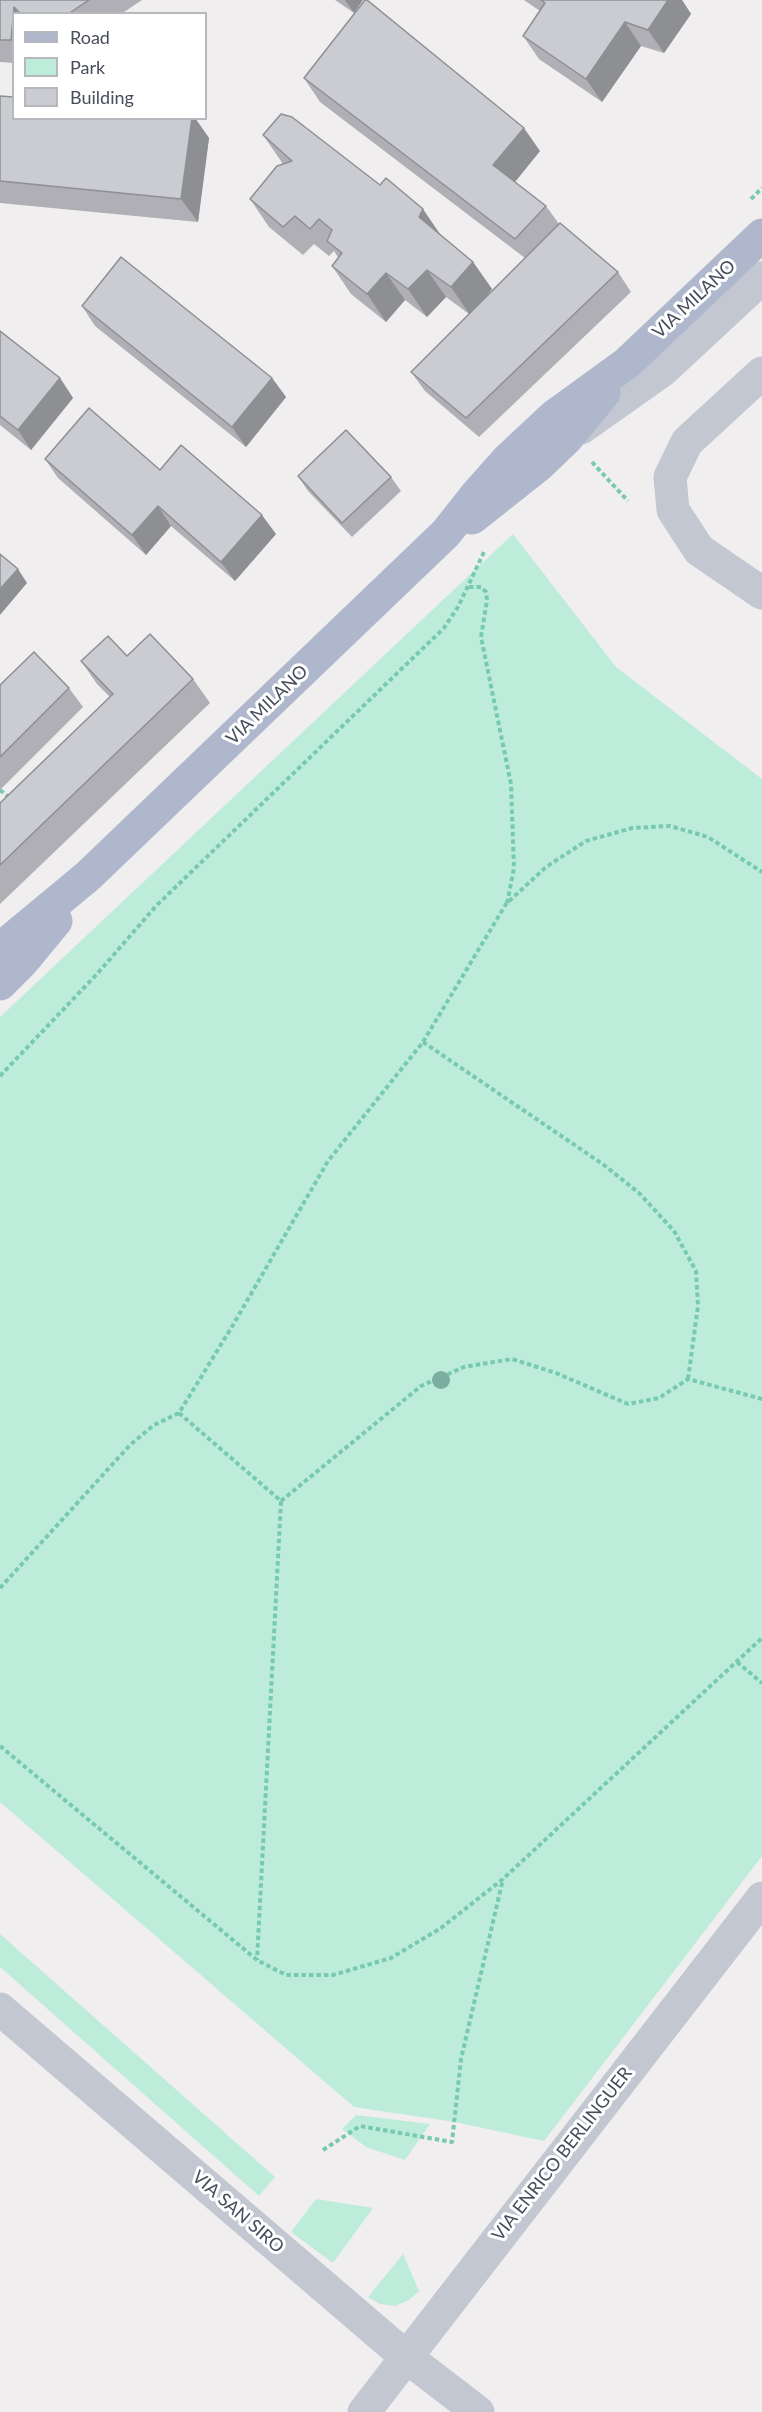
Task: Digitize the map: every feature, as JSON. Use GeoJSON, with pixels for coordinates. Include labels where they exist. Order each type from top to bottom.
{"type":"FeatureCollection","features":[{"type":"Feature","properties":{"kind":"main road","name":"VIA MILANO"},"geometry":{"type":"LineString","coordinates":[[0,949],[88,876],[446,533],[508,459],[554,416],[627,363],[762,235]]}},
{"type":"Feature","properties":{"kind":"main road","name":"VIA MILANO"},"geometry":{"type":"LineString","coordinates":[[446,533],[472,519],[499,499],[567,438],[588,415],[627,363]]}},
{"type":"Feature","properties":{"kind":"main road","name":"VIA MILANO"},"geometry":{"type":"LineString","coordinates":[[0,984],[44,937],[88,876]]}},
{"type":"Feature","properties":{"kind":"street"},"geometry":{"type":"LineString","coordinates":[[567,438],[663,370],[762,278]]}},
{"type":"Feature","properties":{"kind":"street"},"geometry":{"type":"LineString","coordinates":[[757,384],[687,442],[670,477],[673,510],[699,550],[762,593]]}},
{"type":"Feature","properties":{"kind":"street","name":"VIA ENRICO BERLINGUER"},"geometry":{"type":"LineString","coordinates":[[364,2412],[405,2356],[762,1898]]}},
{"type":"Feature","properties":{"kind":"street","name":"VIA SAN SIRO"},"geometry":{"type":"LineString","coordinates":[[0,2009],[405,2356],[478,2412]]}},
{"type":"Feature","properties":{"kind":"path"},"geometry":{"type":"LineString","coordinates":[[591,461],[628,501]]}},
{"type":"Feature","properties":{"kind":"path"},"geometry":{"type":"LineString","coordinates":[[0,1076],[97,974],[156,906],[444,628],[469,587],[486,549]]}},
{"type":"Feature","properties":{"kind":"path"},"geometry":{"type":"LineString","coordinates":[[469,587],[481,587],[486,592],[487,600],[481,637],[511,784],[514,868],[507,904]]}},
{"type":"Feature","properties":{"kind":"path"},"geometry":{"type":"LineString","coordinates":[[0,790],[15,802]]}},
{"type":"Feature","properties":{"kind":"path"},"geometry":{"type":"LineString","coordinates":[[0,1588],[130,1445],[154,1425],[179,1413],[328,1161],[423,1042],[507,904],[546,867],[586,841],[632,828],[669,826],[708,837],[762,872]]}},
{"type":"Feature","properties":{"kind":"path"},"geometry":{"type":"LineString","coordinates":[[423,1042],[604,1166],[639,1193],[674,1231],[696,1271],[698,1306],[688,1379]]}},
{"type":"Feature","properties":{"kind":"path"},"geometry":{"type":"LineString","coordinates":[[256,1960],[281,1501],[421,1386],[464,1367],[512,1359],[556,1373],[628,1404],[659,1398],[688,1379],[762,1399]]}},
{"type":"Feature","properties":{"kind":"path"},"geometry":{"type":"LineString","coordinates":[[179,1413],[281,1501]]}},
{"type":"Feature","properties":{"kind":"path"},"geometry":{"type":"LineString","coordinates":[[0,1746],[256,1960],[286,1976],[333,1975],[391,1958],[441,1928],[503,1879],[762,1638]]}},
{"type":"Feature","properties":{"kind":"path"},"geometry":{"type":"LineString","coordinates":[[737,1662],[762,1683]]}},
{"type":"Feature","properties":{"kind":"path"},"geometry":{"type":"LineString","coordinates":[[323,2150],[360,2126],[452,2142],[461,2059],[503,1879]]}},
{"type":"Feature","properties":{"kind":"green space"},"geometry":{"type":"Polygon","coordinates":[[[513,534],[616,667],[762,779],[762,1856],[544,2141],[455,2122],[354,2107],[0,1802],[0,1017],[513,534]]]}},
{"type":"Feature","properties":{"kind":"green space"},"geometry":{"type":"Polygon","coordinates":[[[0,1934],[275,2177],[259,2196],[0,1967],[0,1934]]]}},
{"type":"Feature","properties":{"kind":"green space"},"geometry":{"type":"Polygon","coordinates":[[[356,2115],[430,2124],[405,2160],[366,2147],[342,2129],[356,2115]]]}},
{"type":"Feature","properties":{"kind":"green space"},"geometry":{"type":"Polygon","coordinates":[[[316,2199],[373,2208],[333,2263],[291,2232],[316,2199]]]}},
{"type":"Feature","properties":{"kind":"green space"},"geometry":{"type":"Polygon","coordinates":[[[403,2254],[419,2291],[409,2300],[395,2306],[380,2304],[368,2297],[403,2254]]]}},
{"type":"Feature","properties":{"kind":"building"},"geometry":{"type":"Polygon","coordinates":[[[0,0],[89,0],[71,12],[19,12],[14,7],[11,40],[0,40],[0,0]]]}},
{"type":"Feature","properties":{"kind":"building"},"geometry":{"type":"Polygon","coordinates":[[[365,0],[524,128],[493,165],[546,206],[515,239],[304,78],[365,0]]]}},
{"type":"Feature","properties":{"kind":"building"},"geometry":{"type":"Polygon","coordinates":[[[541,0],[668,0],[648,30],[625,22],[586,79],[523,36],[545,3],[541,0]]]}},
{"type":"Feature","properties":{"kind":"building"},"geometry":{"type":"Polygon","coordinates":[[[0,96],[12,97],[12,120],[192,120],[181,199],[0,181],[0,96]]]}},
{"type":"Feature","properties":{"kind":"building"},"geometry":{"type":"Polygon","coordinates":[[[281,114],[292,117],[380,185],[386,178],[423,209],[419,217],[473,262],[451,287],[427,270],[408,289],[386,273],[367,294],[332,266],[342,253],[327,241],[332,230],[319,219],[310,229],[295,216],[283,227],[250,199],[277,166],[292,161],[263,135],[281,114]]]}},
{"type":"Feature","properties":{"kind":"building"},"geometry":{"type":"Polygon","coordinates":[[[560,223],[618,272],[466,418],[411,372],[560,223]]]}},
{"type":"Feature","properties":{"kind":"building"},"geometry":{"type":"Polygon","coordinates":[[[121,257],[272,378],[232,427],[82,306],[121,257]]]}},
{"type":"Feature","properties":{"kind":"building"},"geometry":{"type":"Polygon","coordinates":[[[0,331],[60,378],[18,430],[0,416],[0,331]]]}},
{"type":"Feature","properties":{"kind":"building"},"geometry":{"type":"Polygon","coordinates":[[[89,408],[160,470],[181,445],[262,515],[221,562],[158,506],[132,535],[45,459],[89,408]]]}},
{"type":"Feature","properties":{"kind":"building"},"geometry":{"type":"Polygon","coordinates":[[[346,430],[391,477],[342,523],[298,476],[346,430]]]}},
{"type":"Feature","properties":{"kind":"building"},"geometry":{"type":"Polygon","coordinates":[[[0,554],[18,569],[0,589],[0,554]]]}},
{"type":"Feature","properties":{"kind":"building"},"geometry":{"type":"Polygon","coordinates":[[[150,634],[193,679],[0,865],[0,803],[113,694],[81,661],[108,636],[127,656],[150,634]]]}},
{"type":"Feature","properties":{"kind":"building"},"geometry":{"type":"Polygon","coordinates":[[[34,652],[69,688],[0,757],[0,685],[34,652]]]}}]}
